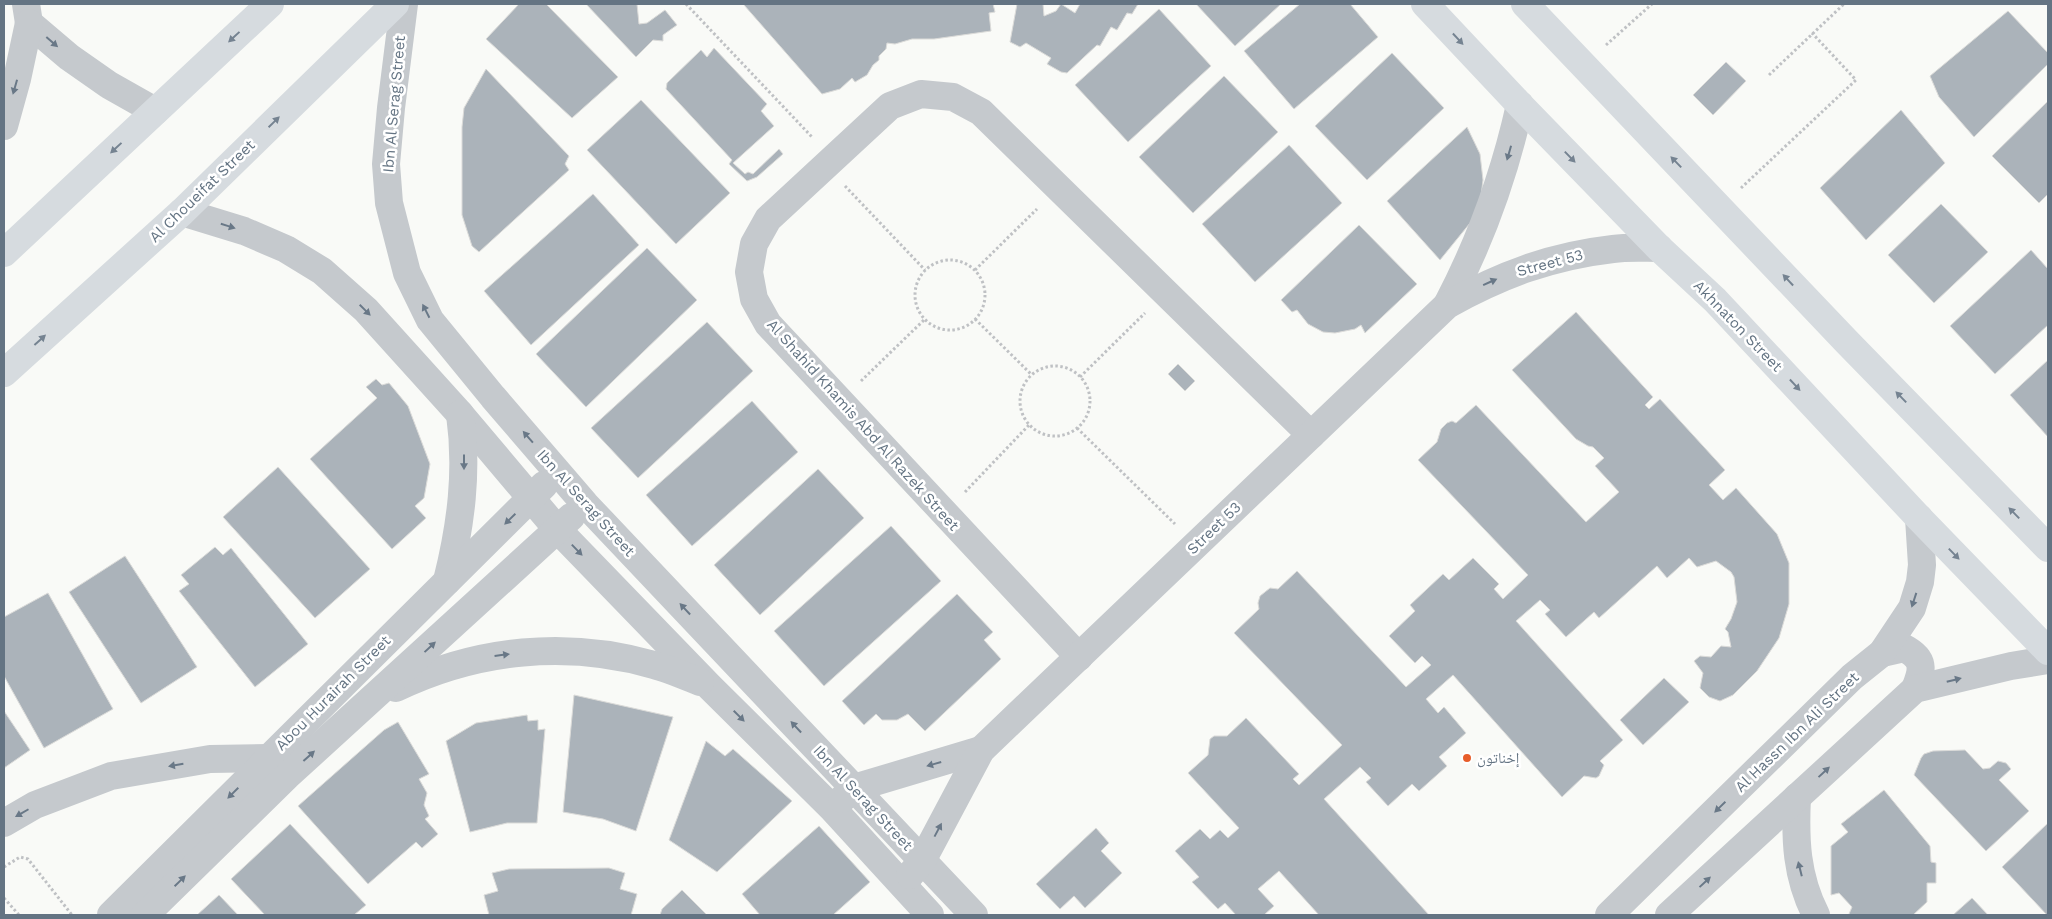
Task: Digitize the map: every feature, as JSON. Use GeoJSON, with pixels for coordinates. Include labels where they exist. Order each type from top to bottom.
{"type":"FeatureCollection","features":[{"type":"Feature","properties":{"kind":"main road"},"geometry":{"type":"LineString","coordinates":[[4,253],[270,4]]}},
{"type":"Feature","properties":{"kind":"main road","name":"Al Choueifat Street"},"geometry":{"type":"LineString","coordinates":[[4,373],[182,212],[395,4]]}},
{"type":"Feature","properties":{"kind":"main road","name":"Akhnaton Street"},"geometry":{"type":"LineString","coordinates":[[1425,4],[1520,106],[1659,248],[1715,300],[1919,518],[2048,651]]}},
{"type":"Feature","properties":{"kind":"main road"},"geometry":{"type":"LineString","coordinates":[[1525,4],[1582,66],[2048,548]]}},
{"type":"Feature","properties":{"kind":"street","name":"Ibn Al Serag Street"},"geometry":{"type":"LineString","coordinates":[[404,4],[386,164],[389,203],[407,273],[430,320],[585,504],[974,915]]}},
{"type":"Feature","properties":{"kind":"street"},"geometry":{"type":"LineString","coordinates":[[28,13],[69,57],[109,86],[156,111]]}},
{"type":"Feature","properties":{"kind":"street"},"geometry":{"type":"LineString","coordinates":[[4,126],[17,79],[28,13]]}},
{"type":"Feature","properties":{"kind":"street","name":"Al Shahid Khamis Abd Al Razek Street"},"geometry":{"type":"LineString","coordinates":[[1079,657],[768,324],[754,299],[748,272],[754,244],[768,219],[890,106],[920,94],[953,97],[981,112],[1311,435]]}},
{"type":"Feature","properties":{"kind":"street","name":"Street 53"},"geometry":{"type":"LineString","coordinates":[[1447,305],[1467,267],[1490,212],[1511,147],[1520,106]]}},
{"type":"Feature","properties":{"kind":"street","name":"Ibn Al Serag Street"},"geometry":{"type":"LineString","coordinates":[[182,212],[244,231],[286,250],[322,271],[366,310],[460,414],[557,529],[709,686],[832,808],[930,915]]}},
{"type":"Feature","properties":{"kind":"street","name":"Street 53"},"geometry":{"type":"LineString","coordinates":[[902,885],[922,861],[981,750],[1447,305],[1486,284],[1527,267],[1570,255],[1614,248],[1659,248]]}},
{"type":"Feature","properties":{"kind":"street"},"geometry":{"type":"LineString","coordinates":[[447,581],[456,548],[464,478],[464,444],[460,414]]}},
{"type":"Feature","properties":{"kind":"street","name":"Abou Hurairah Street"},"geometry":{"type":"LineString","coordinates":[[111,915],[556,471]]}},
{"type":"Feature","properties":{"kind":"street","name":"Abou Hurairah Street"},"geometry":{"type":"LineString","coordinates":[[145,915],[287,776],[585,504]]}},
{"type":"Feature","properties":{"kind":"street","name":"Al Hassn Ibn Ali Street"},"geometry":{"type":"LineString","coordinates":[[1609,915],[1852,677],[1882,653],[1912,608],[1920,582],[1922,565],[1919,518]]}},
{"type":"Feature","properties":{"kind":"street"},"geometry":{"type":"LineString","coordinates":[[1882,653],[1904,648],[1914,653],[1921,663],[1915,689]]}},
{"type":"Feature","properties":{"kind":"street"},"geometry":{"type":"LineString","coordinates":[[352,676],[374,698],[426,673],[482,658],[540,650],[598,653],[645,663],[709,686]]}},
{"type":"Feature","properties":{"kind":"street"},"geometry":{"type":"LineString","coordinates":[[1670,915],[1915,689],[2011,666],[2048,660]]}},
{"type":"Feature","properties":{"kind":"street","name":"Street 53"},"geometry":{"type":"LineString","coordinates":[[832,808],[854,788],[981,750]]}},
{"type":"Feature","properties":{"kind":"street"},"geometry":{"type":"LineString","coordinates":[[4,823],[35,805],[111,776],[210,759],[268,758],[287,776]]}},
{"type":"Feature","properties":{"kind":"street"},"geometry":{"type":"LineString","coordinates":[[1798,796],[1796,855],[1804,884],[1816,915]]}},
{"type":"Feature","properties":{"kind":"path"},"geometry":{"type":"LineString","coordinates":[[686,4],[925,270]]}},
{"type":"Feature","properties":{"kind":"path"},"geometry":{"type":"LineString","coordinates":[[1582,66],[1652,4]]}},
{"type":"Feature","properties":{"kind":"path"},"geometry":{"type":"LineString","coordinates":[[1769,75],[1844,4]]}},
{"type":"Feature","properties":{"kind":"path"},"geometry":{"type":"LineString","coordinates":[[1719,208],[1856,80],[1812,34]]}},
{"type":"Feature","properties":{"kind":"path"},"geometry":{"type":"LineString","coordinates":[[975,270],[1058,187]]}},
{"type":"Feature","properties":{"kind":"path"},"geometry":{"type":"LineString","coordinates":[[950,260],[963,262],[975,270],[982,281],[985,294],[982,308],[975,319],[964,327],[950,330],[937,327],[925,319],[918,308],[915,294],[918,281],[925,270],[937,262],[950,260]]}},
{"type":"Feature","properties":{"kind":"path"},"geometry":{"type":"LineString","coordinates":[[1080,377],[1167,292]]}},
{"type":"Feature","properties":{"kind":"path"},"geometry":{"type":"LineString","coordinates":[[840,402],[925,319]]}},
{"type":"Feature","properties":{"kind":"path"},"geometry":{"type":"LineString","coordinates":[[975,319],[1032,375]]}},
{"type":"Feature","properties":{"kind":"path"},"geometry":{"type":"LineString","coordinates":[[1061,367],[1080,377],[1088,392],[1089,409],[1084,420],[1077,428],[1067,434],[1057,436],[1037,431],[1029,425],[1023,416],[1020,404],[1025,383],[1032,375],[1041,369],[1061,367]]}},
{"type":"Feature","properties":{"kind":"path"},"geometry":{"type":"LineString","coordinates":[[944,514],[1029,425]]}},
{"type":"Feature","properties":{"kind":"path"},"geometry":{"type":"LineString","coordinates":[[1077,428],[1196,545]]}},
{"type":"Feature","properties":{"kind":"path"},"geometry":{"type":"LineString","coordinates":[[4,867],[20,857],[28,859],[72,915]]}},
{"type":"Feature","properties":{"kind":"path"},"geometry":{"type":"LineString","coordinates":[[4,898],[19,915]]}},
{"type":"Feature","properties":{"kind":"building"},"geometry":{"type":"Polygon","coordinates":[[[519,4],[546,4],[618,77],[572,118],[486,39],[519,4]]]}},
{"type":"Feature","properties":{"kind":"building"},"geometry":{"type":"Polygon","coordinates":[[[586,4],[637,4],[639,24],[647,23],[665,10],[677,25],[663,35],[663,41],[653,40],[636,57],[586,4]]]}},
{"type":"Feature","properties":{"kind":"building"},"geometry":{"type":"Polygon","coordinates":[[[993,4],[995,12],[989,13],[991,31],[934,39],[912,39],[895,44],[887,43],[886,49],[879,56],[879,60],[873,65],[867,75],[855,82],[852,78],[840,89],[822,94],[744,5],[993,4]]]}},
{"type":"Feature","properties":{"kind":"building"},"geometry":{"type":"Polygon","coordinates":[[[1017,4],[1043,4],[1044,16],[1056,11],[1061,4],[1075,13],[1080,4],[1138,4],[1132,14],[1127,13],[1117,30],[1111,27],[1100,46],[1097,45],[1067,73],[1061,72],[1047,64],[1051,58],[1026,43],[1020,47],[1010,42],[1017,4]]]}},
{"type":"Feature","properties":{"kind":"building"},"geometry":{"type":"Polygon","coordinates":[[[1196,4],[1281,4],[1235,46],[1196,4]]]}},
{"type":"Feature","properties":{"kind":"building"},"geometry":{"type":"Polygon","coordinates":[[[1300,4],[1350,4],[1378,37],[1294,109],[1244,51],[1300,4]]]}},
{"type":"Feature","properties":{"kind":"building"},"geometry":{"type":"Polygon","coordinates":[[[1159,9],[1211,66],[1128,142],[1075,85],[1159,9]]]}},
{"type":"Feature","properties":{"kind":"building"},"geometry":{"type":"Polygon","coordinates":[[[2008,11],[2048,53],[2048,64],[1974,137],[1939,97],[1930,76],[2008,11]]]}},
{"type":"Feature","properties":{"kind":"building"},"geometry":{"type":"Polygon","coordinates":[[[714,48],[767,104],[761,111],[774,126],[733,163],[745,174],[748,172],[753,174],[779,149],[783,154],[757,177],[747,181],[729,164],[732,160],[666,89],[667,83],[701,50],[707,57],[714,48]]]}},
{"type":"Feature","properties":{"kind":"building"},"geometry":{"type":"Polygon","coordinates":[[[1392,53],[1444,108],[1367,180],[1315,126],[1392,53]]]}},
{"type":"Feature","properties":{"kind":"building"},"geometry":{"type":"Polygon","coordinates":[[[1726,62],[1746,81],[1713,115],[1693,95],[1726,62]]]}},
{"type":"Feature","properties":{"kind":"building"},"geometry":{"type":"Polygon","coordinates":[[[486,69],[569,156],[565,164],[569,170],[479,252],[472,246],[462,215],[462,127],[464,108],[486,69]]]}},
{"type":"Feature","properties":{"kind":"building"},"geometry":{"type":"Polygon","coordinates":[[[1224,76],[1278,132],[1193,213],[1139,157],[1224,76]]]}},
{"type":"Feature","properties":{"kind":"building"},"geometry":{"type":"Polygon","coordinates":[[[641,100],[730,193],[676,244],[587,150],[641,100]]]}},
{"type":"Feature","properties":{"kind":"building"},"geometry":{"type":"Polygon","coordinates":[[[2048,101],[2048,194],[2039,203],[1992,156],[2048,101]]]}},
{"type":"Feature","properties":{"kind":"building"},"geometry":{"type":"Polygon","coordinates":[[[1901,110],[1945,163],[1866,240],[1820,188],[1901,110]]]}},
{"type":"Feature","properties":{"kind":"building"},"geometry":{"type":"Polygon","coordinates":[[[1467,127],[1480,154],[1483,180],[1479,212],[1440,260],[1387,201],[1467,127]]]}},
{"type":"Feature","properties":{"kind":"building"},"geometry":{"type":"Polygon","coordinates":[[[1289,145],[1342,203],[1255,282],[1202,224],[1289,145]]]}},
{"type":"Feature","properties":{"kind":"building"},"geometry":{"type":"Polygon","coordinates":[[[593,194],[639,245],[531,345],[484,291],[593,194]]]}},
{"type":"Feature","properties":{"kind":"building"},"geometry":{"type":"Polygon","coordinates":[[[1941,204],[1988,252],[1934,303],[1888,255],[1941,204]]]}},
{"type":"Feature","properties":{"kind":"building"},"geometry":{"type":"Polygon","coordinates":[[[1359,225],[1417,284],[1365,333],[1361,325],[1355,329],[1335,333],[1323,332],[1308,324],[1297,310],[1292,312],[1281,300],[1359,225]]]}},
{"type":"Feature","properties":{"kind":"building"},"geometry":{"type":"Polygon","coordinates":[[[647,248],[697,300],[586,407],[536,354],[647,248]]]}},
{"type":"Feature","properties":{"kind":"building"},"geometry":{"type":"Polygon","coordinates":[[[2031,250],[2048,269],[2048,325],[1995,374],[1950,326],[2031,250]]]}},
{"type":"Feature","properties":{"kind":"building"},"geometry":{"type":"Polygon","coordinates":[[[1576,312],[1653,397],[1645,405],[1649,409],[1660,399],[1725,470],[1709,485],[1723,500],[1736,488],[1777,534],[1789,563],[1789,604],[1779,638],[1757,671],[1733,695],[1720,701],[1709,697],[1700,688],[1703,673],[1694,661],[1700,656],[1711,657],[1721,646],[1731,647],[1728,632],[1725,629],[1737,602],[1734,577],[1731,572],[1716,561],[1697,567],[1689,558],[1667,578],[1657,566],[1599,618],[1594,612],[1566,637],[1545,614],[1550,610],[1540,600],[1516,621],[1623,740],[1600,761],[1604,765],[1599,776],[1596,778],[1584,776],[1562,797],[1453,675],[1426,699],[1438,713],[1444,707],[1466,733],[1439,757],[1447,766],[1419,791],[1412,784],[1388,806],[1366,782],[1371,778],[1360,767],[1324,799],[1429,915],[1319,915],[1279,871],[1258,889],[1274,906],[1264,915],[1236,915],[1225,903],[1218,909],[1192,882],[1199,877],[1175,851],[1200,829],[1210,839],[1220,830],[1228,838],[1239,828],[1188,773],[1208,755],[1210,739],[1214,736],[1227,736],[1246,718],[1299,774],[1293,779],[1299,785],[1342,745],[1234,633],[1259,609],[1260,596],[1270,588],[1278,589],[1297,571],[1406,687],[1431,665],[1422,656],[1415,663],[1389,636],[1415,611],[1410,605],[1443,574],[1449,580],[1473,558],[1499,584],[1494,589],[1503,599],[1528,575],[1418,460],[1437,442],[1441,429],[1447,423],[1452,421],[1456,423],[1476,405],[1586,522],[1619,492],[1595,466],[1604,458],[1593,447],[1576,439],[1512,370],[1576,312]]]}},
{"type":"Feature","properties":{"kind":"building"},"geometry":{"type":"Polygon","coordinates":[[[707,322],[753,371],[638,478],[591,428],[707,322]]]}},
{"type":"Feature","properties":{"kind":"building"},"geometry":{"type":"Polygon","coordinates":[[[2048,360],[2048,437],[2010,395],[2048,360]]]}},
{"type":"Feature","properties":{"kind":"building"},"geometry":{"type":"Polygon","coordinates":[[[1178,364],[1195,381],[1185,391],[1168,374],[1178,364]]]}},
{"type":"Feature","properties":{"kind":"building"},"geometry":{"type":"Polygon","coordinates":[[[376,379],[382,385],[389,383],[408,406],[430,464],[424,498],[415,506],[426,518],[392,549],[310,459],[377,398],[366,387],[376,379]]]}},
{"type":"Feature","properties":{"kind":"building"},"geometry":{"type":"Polygon","coordinates":[[[752,401],[798,452],[692,546],[646,495],[752,401]]]}},
{"type":"Feature","properties":{"kind":"building"},"geometry":{"type":"Polygon","coordinates":[[[278,467],[370,569],[315,618],[223,517],[278,467]]]}},
{"type":"Feature","properties":{"kind":"building"},"geometry":{"type":"Polygon","coordinates":[[[818,469],[864,518],[760,615],[714,565],[818,469]]]}},
{"type":"Feature","properties":{"kind":"building"},"geometry":{"type":"Polygon","coordinates":[[[891,526],[941,581],[824,686],[774,631],[891,526]]]}},
{"type":"Feature","properties":{"kind":"building"},"geometry":{"type":"Polygon","coordinates":[[[215,547],[223,555],[231,548],[308,644],[255,687],[179,591],[189,584],[181,575],[215,547]]]}},
{"type":"Feature","properties":{"kind":"building"},"geometry":{"type":"Polygon","coordinates":[[[125,556],[197,667],[141,703],[69,592],[125,556]]]}},
{"type":"Feature","properties":{"kind":"building"},"geometry":{"type":"Polygon","coordinates":[[[48,593],[113,709],[44,748],[4,676],[4,617],[48,593]]]}},
{"type":"Feature","properties":{"kind":"building"},"geometry":{"type":"Polygon","coordinates":[[[957,594],[993,632],[984,640],[1001,659],[925,731],[908,714],[897,720],[882,720],[876,714],[864,725],[842,701],[957,594]]]}},
{"type":"Feature","properties":{"kind":"building"},"geometry":{"type":"Polygon","coordinates":[[[1664,678],[1689,702],[1643,745],[1620,720],[1664,678]]]}},
{"type":"Feature","properties":{"kind":"building"},"geometry":{"type":"Polygon","coordinates":[[[574,695],[673,717],[636,831],[603,819],[563,812],[574,695]]]}},
{"type":"Feature","properties":{"kind":"building"},"geometry":{"type":"Polygon","coordinates":[[[4,711],[30,750],[4,768],[4,711]]]}},
{"type":"Feature","properties":{"kind":"building"},"geometry":{"type":"Polygon","coordinates":[[[527,715],[528,721],[538,720],[538,730],[545,729],[537,823],[507,823],[470,832],[446,741],[476,723],[527,715]]]}},
{"type":"Feature","properties":{"kind":"building"},"geometry":{"type":"Polygon","coordinates":[[[398,722],[429,774],[419,779],[427,793],[424,805],[429,816],[425,819],[438,834],[422,848],[416,842],[368,884],[298,806],[384,730],[398,722]]]}},
{"type":"Feature","properties":{"kind":"building"},"geometry":{"type":"Polygon","coordinates":[[[706,741],[725,756],[733,749],[792,801],[717,872],[669,840],[706,741]]]}},
{"type":"Feature","properties":{"kind":"building"},"geometry":{"type":"Polygon","coordinates":[[[1965,750],[1983,769],[1990,768],[1998,761],[2006,763],[2011,769],[1999,780],[2029,811],[1986,851],[1914,775],[1924,754],[1933,751],[1965,750]]]}},
{"type":"Feature","properties":{"kind":"building"},"geometry":{"type":"Polygon","coordinates":[[[1884,790],[1930,846],[1931,862],[1936,863],[1936,883],[1927,883],[1927,902],[1913,915],[1851,915],[1849,914],[1852,907],[1839,893],[1831,895],[1831,846],[1848,832],[1841,824],[1884,790]]]}},
{"type":"Feature","properties":{"kind":"building"},"geometry":{"type":"Polygon","coordinates":[[[2048,823],[2048,914],[2047,915],[2002,867],[2048,823]]]}},
{"type":"Feature","properties":{"kind":"building"},"geometry":{"type":"Polygon","coordinates":[[[290,824],[366,905],[354,915],[265,915],[231,879],[290,824]]]}},
{"type":"Feature","properties":{"kind":"building"},"geometry":{"type":"Polygon","coordinates":[[[819,826],[870,882],[833,915],[760,915],[742,894],[819,826]]]}},
{"type":"Feature","properties":{"kind":"building"},"geometry":{"type":"Polygon","coordinates":[[[1096,828],[1109,843],[1101,851],[1122,873],[1085,908],[1074,896],[1060,909],[1036,884],[1096,828]]]}},
{"type":"Feature","properties":{"kind":"building"},"geometry":{"type":"Polygon","coordinates":[[[609,868],[625,873],[620,889],[637,894],[631,915],[489,915],[484,895],[498,891],[492,873],[509,869],[609,868]]]}},
{"type":"Feature","properties":{"kind":"building"},"geometry":{"type":"Polygon","coordinates":[[[682,890],[707,915],[660,915],[662,909],[682,890]]]}},
{"type":"Feature","properties":{"kind":"building"},"geometry":{"type":"Polygon","coordinates":[[[219,895],[238,915],[197,915],[219,895]]]}},
{"type":"Feature","properties":{"kind":"building"},"geometry":{"type":"Polygon","coordinates":[[[1972,898],[1988,915],[1953,915],[1972,898]]]}},
{"type":"Feature","properties":{"kind":"place","name":"إخناتون"},"geometry":{"type":"Point","coordinates":[1467,758]}}]}
